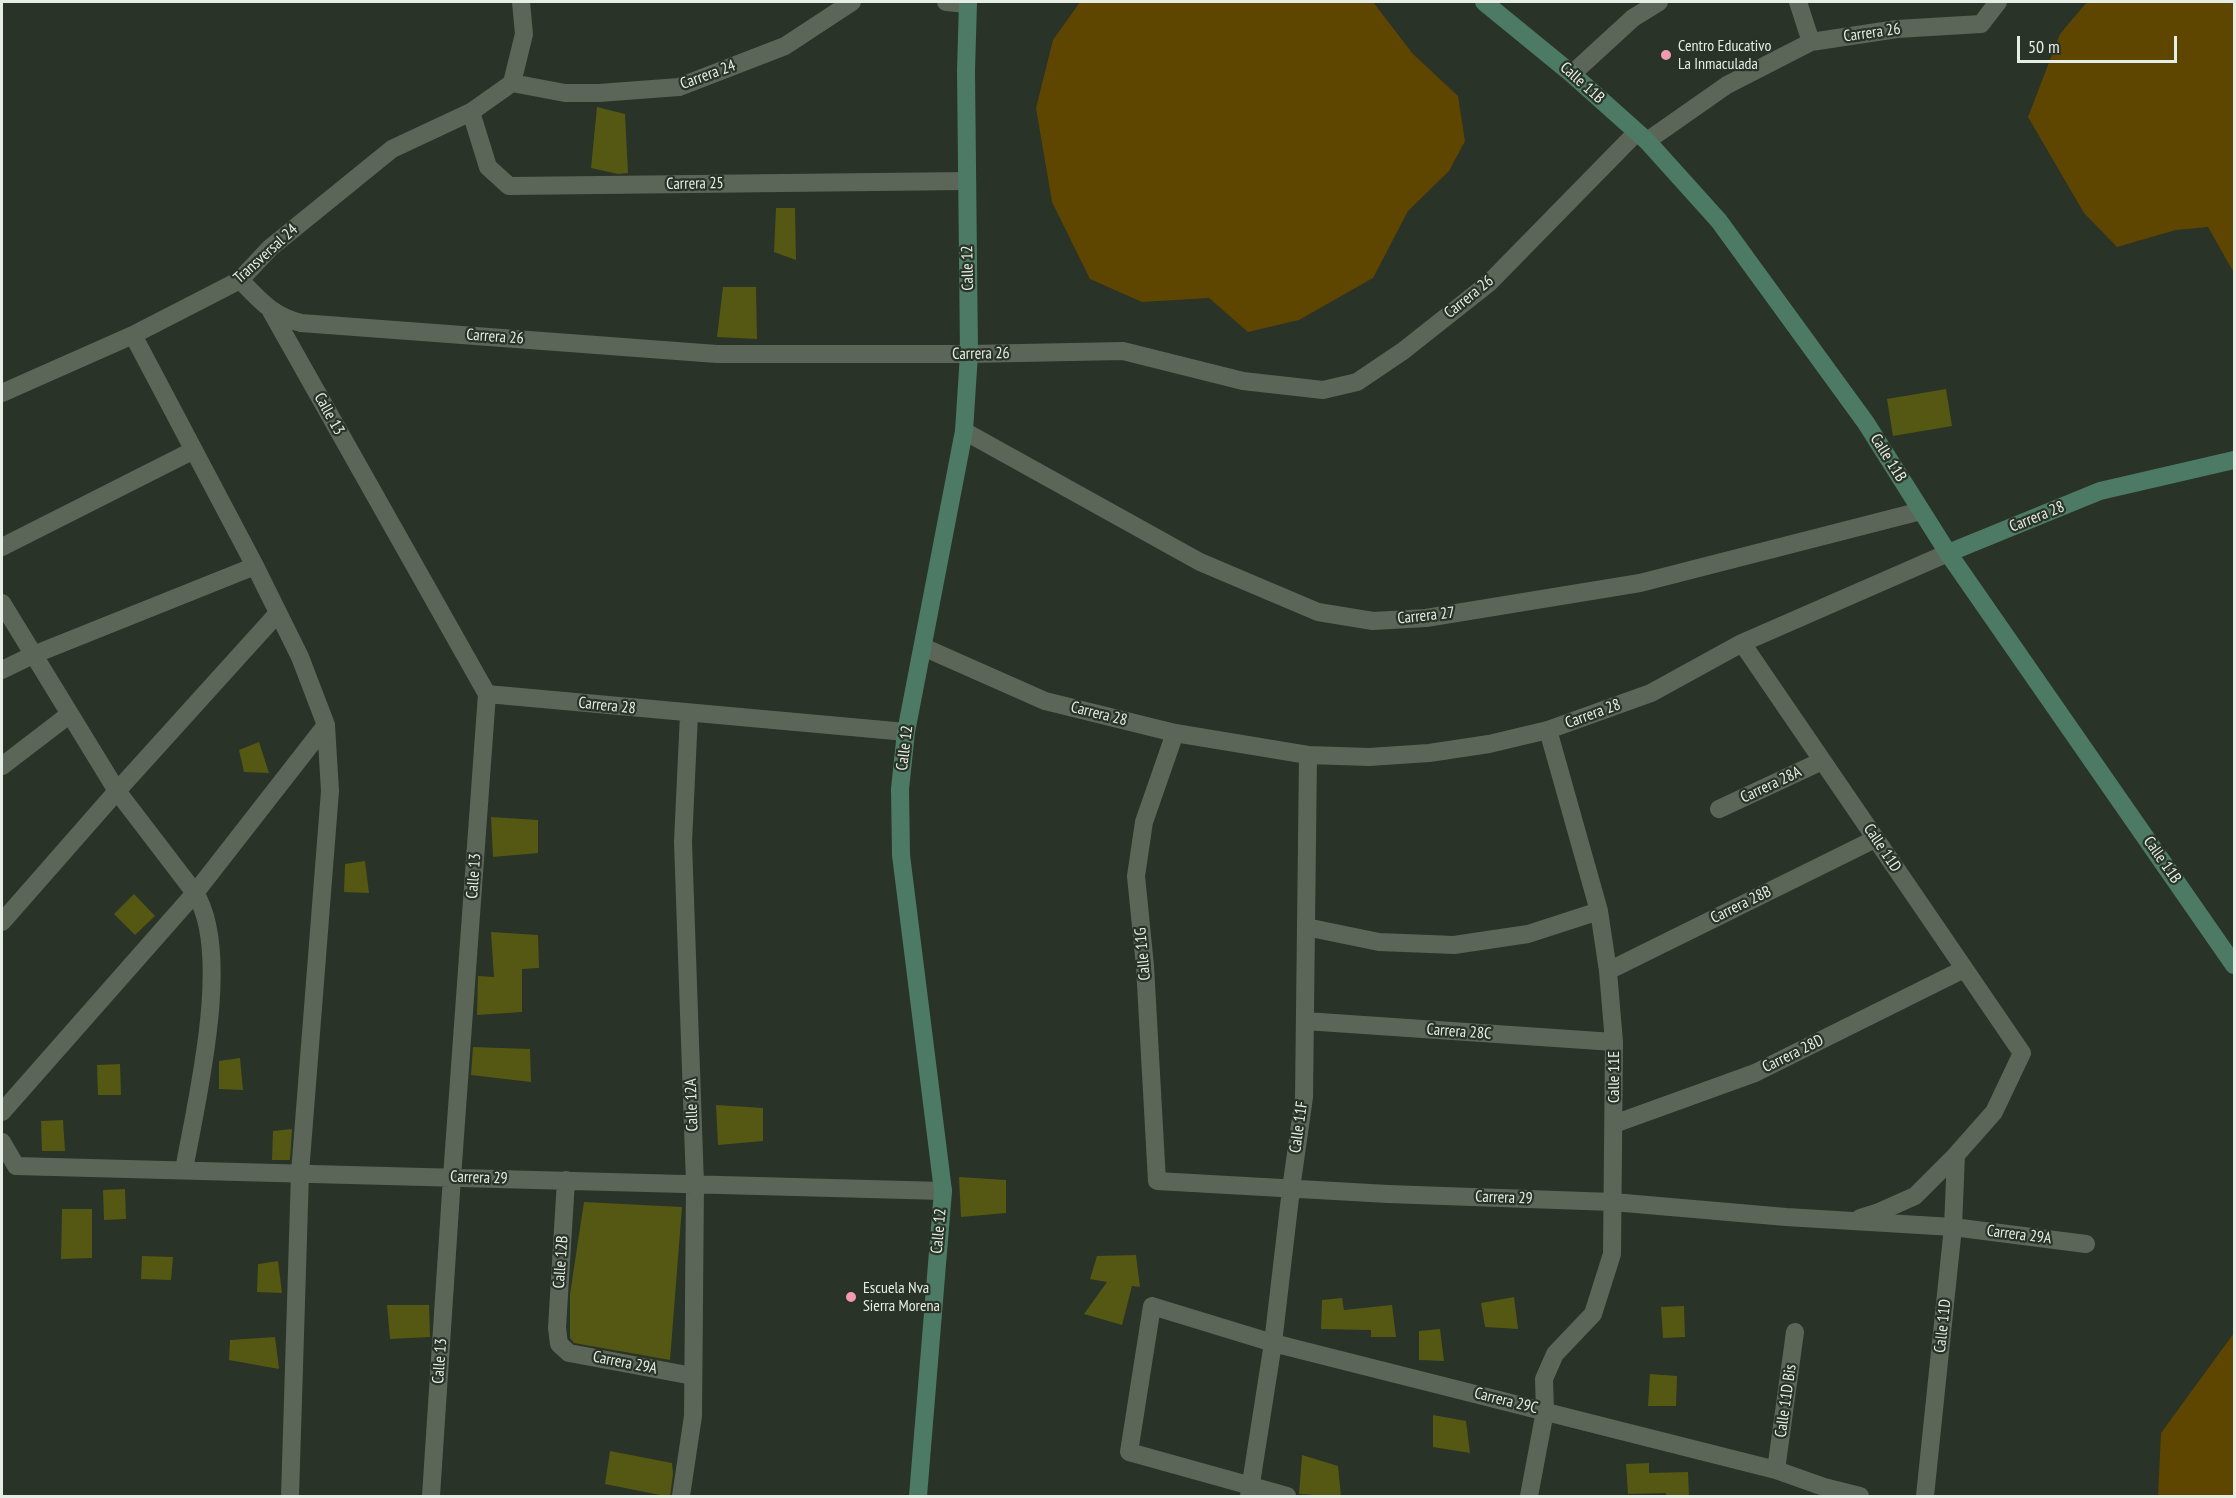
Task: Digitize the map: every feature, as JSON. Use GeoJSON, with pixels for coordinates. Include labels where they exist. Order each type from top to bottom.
{"type":"FeatureCollection","features":[{"type":"Feature","properties":{"kind":"street"},"geometry":{"type":"LineString","coordinates":[[512,83],[524,34],[521,2]]}},
{"type":"Feature","properties":{"kind":"street","name":"Carrera 24"},"geometry":{"type":"LineString","coordinates":[[512,83],[565,93],[679,87],[785,46],[852,2]]}},
{"type":"Feature","properties":{"kind":"street"},"geometry":{"type":"LineString","coordinates":[[946,2],[968,3]]}},
{"type":"Feature","properties":{"kind":"street","name":"Calle 11B"},"geometry":{"type":"LineString","coordinates":[[1484,2],[1572,74],[1641,137],[1719,221],[1866,423],[1948,553],[2235,965]]}},
{"type":"Feature","properties":{"kind":"street"},"geometry":{"type":"LineString","coordinates":[[1572,74],[1633,18],[1659,2]]}},
{"type":"Feature","properties":{"kind":"street"},"geometry":{"type":"LineString","coordinates":[[1798,2],[1811,42]]}},
{"type":"Feature","properties":{"kind":"street","name":"Carrera 26"},"geometry":{"type":"LineString","coordinates":[[240,280],[271,311],[285,319],[320,324],[717,354],[969,354],[1123,351],[1243,381],[1323,390],[1357,382],[1403,351],[1489,283],[1641,137],[1727,85],[1811,42],[1897,29],[1981,24],[1998,2]]}},
{"type":"Feature","properties":{"kind":"street","name":"Calle 12"},"geometry":{"type":"LineString","coordinates":[[918,1497],[943,1191],[901,855],[900,789],[906,732],[964,431],[969,354],[968,3]]}},
{"type":"Feature","properties":{"kind":"street","name":"Transversal 24"},"geometry":{"type":"LineString","coordinates":[[2,393],[133,335],[240,280],[270,248],[392,149],[471,112],[512,83]]}},
{"type":"Feature","properties":{"kind":"street","name":"Carrera 25"},"geometry":{"type":"LineString","coordinates":[[471,112],[488,166],[509,186],[967,181]]}},
{"type":"Feature","properties":{"kind":"street","name":"Calle 13"},"geometry":{"type":"LineString","coordinates":[[271,311],[487,694],[431,1497]]}},
{"type":"Feature","properties":{"kind":"street"},"geometry":{"type":"LineString","coordinates":[[133,335],[255,566],[300,657],[326,725],[330,791],[300,1173],[290,1497]]}},
{"type":"Feature","properties":{"kind":"street","name":"Carrera 27"},"geometry":{"type":"LineString","coordinates":[[964,431],[1200,562],[1318,612],[1373,621],[1426,618],[1640,583],[1921,511]]}},
{"type":"Feature","properties":{"kind":"street"},"geometry":{"type":"LineString","coordinates":[[2,546],[194,450]]}},
{"type":"Feature","properties":{"kind":"street","name":"Carrera 28"},"geometry":{"type":"LineString","coordinates":[[923,647],[1045,701],[1175,733],[1308,755],[1369,757],[1429,753],[1489,744],[1548,730],[1651,693],[1742,643],[1948,553],[2100,491],[2235,460]]}},
{"type":"Feature","properties":{"kind":"street"},"geometry":{"type":"LineString","coordinates":[[2,670],[33,655],[255,566]]}},
{"type":"Feature","properties":{"kind":"street"},"geometry":{"type":"LineString","coordinates":[[2,603],[117,791],[201,903],[211,954],[210,1023],[184,1170]]}},
{"type":"Feature","properties":{"kind":"street"},"geometry":{"type":"LineString","coordinates":[[2,922],[278,613]]}},
{"type":"Feature","properties":{"kind":"street","name":"Calle 11D"},"geometry":{"type":"LineString","coordinates":[[1742,643],[2022,1053]]}},
{"type":"Feature","properties":{"kind":"street","name":"Carrera 28"},"geometry":{"type":"LineString","coordinates":[[487,694],[906,732]]}},
{"type":"Feature","properties":{"kind":"street"},"geometry":{"type":"LineString","coordinates":[[2,766],[70,714]]}},
{"type":"Feature","properties":{"kind":"street","name":"Calle 12A"},"geometry":{"type":"LineString","coordinates":[[681,1497],[693,1416],[695,1184],[683,842],[689,714]]}},
{"type":"Feature","properties":{"kind":"street"},"geometry":{"type":"LineString","coordinates":[[2,1112],[195,893],[326,725]]}},
{"type":"Feature","properties":{"kind":"street","name":"Calle 11E"},"geometry":{"type":"LineString","coordinates":[[1530,1497],[1545,1411],[1544,1379],[1555,1354],[1593,1314],[1612,1254],[1614,1042],[1608,972],[1599,911],[1548,730]]}},
{"type":"Feature","properties":{"kind":"street","name":"Calle 11G"},"geometry":{"type":"LineString","coordinates":[[1157,1181],[1145,966],[1136,876],[1144,822],[1175,733]]}},
{"type":"Feature","properties":{"kind":"street","name":"Calle 11F"},"geometry":{"type":"LineString","coordinates":[[1250,1492],[1273,1343],[1304,1097],[1308,755]]}},
{"type":"Feature","properties":{"kind":"street","name":"Carrera 28A"},"geometry":{"type":"LineString","coordinates":[[1719,810],[1822,761]]}},
{"type":"Feature","properties":{"kind":"street","name":"Carrera 28B"},"geometry":{"type":"LineString","coordinates":[[1608,972],[1875,839]]}},
{"type":"Feature","properties":{"kind":"street"},"geometry":{"type":"LineString","coordinates":[[1306,927],[1379,942],[1454,945],[1528,934],[1599,911]]}},
{"type":"Feature","properties":{"kind":"street","name":"Carrera 28D"},"geometry":{"type":"LineString","coordinates":[[1614,1124],[1755,1072],[1964,969]]}},
{"type":"Feature","properties":{"kind":"street","name":"Carrera 28C"},"geometry":{"type":"LineString","coordinates":[[1305,1021],[1614,1042]]}},
{"type":"Feature","properties":{"kind":"street","name":"Carrera 29"},"geometry":{"type":"LineString","coordinates":[[1850,1221],[1879,1212],[1915,1196],[1994,1112],[2022,1053]]}},
{"type":"Feature","properties":{"kind":"street","name":"Carrera 29"},"geometry":{"type":"LineString","coordinates":[[2,1142],[16,1166],[943,1191]]}},
{"type":"Feature","properties":{"kind":"street","name":"Calle 11D"},"geometry":{"type":"LineString","coordinates":[[1924,1497],[1953,1227],[1956,1155]]}},
{"type":"Feature","properties":{"kind":"street","name":"Calle 12B"},"geometry":{"type":"LineString","coordinates":[[559,1344],[557,1328],[566,1180]]}},
{"type":"Feature","properties":{"kind":"street","name":"Carrera 29"},"geometry":{"type":"LineString","coordinates":[[1157,1181],[1291,1189],[1613,1202],[1953,1227]]}},
{"type":"Feature","properties":{"kind":"street","name":"Carrera 29A"},"geometry":{"type":"LineString","coordinates":[[1953,1227],[2086,1244]]}},
{"type":"Feature","properties":{"kind":"street","name":"Carrera 29C"},"geometry":{"type":"LineString","coordinates":[[1250,1492],[1129,1452],[1152,1306],[1273,1343],[1776,1470],[1860,1497]]}},
{"type":"Feature","properties":{"kind":"street","name":"Calle 11D Bis"},"geometry":{"type":"LineString","coordinates":[[1776,1470],[1796,1332]]}},
{"type":"Feature","properties":{"kind":"street","name":"Carrera 29A"},"geometry":{"type":"LineString","coordinates":[[559,1344],[569,1353],[693,1376]]}},
{"type":"Feature","properties":{"kind":"street"},"geometry":{"type":"LineString","coordinates":[[1250,1492],[1287,1497]]}},
{"type":"Feature","properties":{"kind":"shaded area"},"geometry":{"type":"Polygon","coordinates":[[[1080,2],[1373,2],[1413,54],[1458,96],[1465,141],[1449,171],[1408,211],[1373,278],[1299,320],[1248,332],[1209,298],[1142,302],[1090,279],[1052,202],[1036,108],[1053,40],[1080,2]]]}},
{"type":"Feature","properties":{"kind":"shaded area"},"geometry":{"type":"Polygon","coordinates":[[[2087,2],[2234,2],[2234,273],[2208,227],[2176,230],[2117,247],[2084,213],[2028,117],[2060,34],[2087,2]]]}},
{"type":"Feature","properties":{"kind":"shaded area"},"geometry":{"type":"Polygon","coordinates":[[[2234,1333],[2234,1496],[2158,1496],[2161,1433],[2234,1333]]]}},
{"type":"Feature","properties":{"kind":"building"},"geometry":{"type":"Polygon","coordinates":[[[597,107],[625,114],[628,173],[618,174],[591,168],[597,107]]]}},
{"type":"Feature","properties":{"kind":"building"},"geometry":{"type":"Polygon","coordinates":[[[776,208],[795,208],[796,260],[774,252],[776,208]]]}},
{"type":"Feature","properties":{"kind":"building"},"geometry":{"type":"Polygon","coordinates":[[[723,287],[756,287],[757,339],[717,337],[723,287]]]}},
{"type":"Feature","properties":{"kind":"building"},"geometry":{"type":"Polygon","coordinates":[[[1946,389],[1952,426],[1893,436],[1887,399],[1946,389]]]}},
{"type":"Feature","properties":{"kind":"building"},"geometry":{"type":"Polygon","coordinates":[[[259,742],[269,773],[244,772],[239,750],[259,742]]]}},
{"type":"Feature","properties":{"kind":"building"},"geometry":{"type":"Polygon","coordinates":[[[491,817],[538,820],[538,853],[493,857],[491,817]]]}},
{"type":"Feature","properties":{"kind":"building"},"geometry":{"type":"Polygon","coordinates":[[[365,861],[369,893],[344,892],[345,864],[365,861]]]}},
{"type":"Feature","properties":{"kind":"building"},"geometry":{"type":"Polygon","coordinates":[[[134,894],[155,916],[135,935],[114,914],[134,894]]]}},
{"type":"Feature","properties":{"kind":"building"},"geometry":{"type":"Polygon","coordinates":[[[491,932],[538,935],[539,968],[522,969],[522,1012],[477,1015],[478,976],[494,977],[491,932]]]}},
{"type":"Feature","properties":{"kind":"building"},"geometry":{"type":"Polygon","coordinates":[[[473,1047],[530,1049],[531,1082],[471,1075],[473,1047]]]}},
{"type":"Feature","properties":{"kind":"building"},"geometry":{"type":"Polygon","coordinates":[[[240,1058],[243,1090],[219,1089],[219,1061],[240,1058]]]}},
{"type":"Feature","properties":{"kind":"building"},"geometry":{"type":"Polygon","coordinates":[[[120,1064],[121,1095],[98,1095],[97,1065],[120,1064]]]}},
{"type":"Feature","properties":{"kind":"building"},"geometry":{"type":"Polygon","coordinates":[[[716,1105],[763,1108],[763,1141],[718,1145],[716,1105]]]}},
{"type":"Feature","properties":{"kind":"building"},"geometry":{"type":"Polygon","coordinates":[[[63,1120],[65,1151],[42,1151],[41,1121],[63,1120]]]}},
{"type":"Feature","properties":{"kind":"building"},"geometry":{"type":"Polygon","coordinates":[[[292,1129],[290,1160],[272,1160],[273,1131],[292,1129]]]}},
{"type":"Feature","properties":{"kind":"building"},"geometry":{"type":"Polygon","coordinates":[[[959,1177],[1006,1180],[1006,1213],[961,1217],[959,1177]]]}},
{"type":"Feature","properties":{"kind":"building"},"geometry":{"type":"Polygon","coordinates":[[[125,1189],[126,1219],[104,1220],[103,1190],[125,1189]]]}},
{"type":"Feature","properties":{"kind":"building"},"geometry":{"type":"Polygon","coordinates":[[[584,1202],[682,1207],[670,1360],[574,1343],[570,1338],[570,1294],[584,1202]]]}},
{"type":"Feature","properties":{"kind":"building"},"geometry":{"type":"Polygon","coordinates":[[[62,1209],[92,1209],[92,1258],[61,1259],[62,1209]]]}},
{"type":"Feature","properties":{"kind":"building"},"geometry":{"type":"Polygon","coordinates":[[[1136,1255],[1140,1287],[1132,1286],[1122,1325],[1084,1314],[1107,1282],[1090,1279],[1097,1256],[1136,1255]]]}},
{"type":"Feature","properties":{"kind":"building"},"geometry":{"type":"Polygon","coordinates":[[[142,1256],[173,1257],[171,1280],[141,1279],[142,1256]]]}},
{"type":"Feature","properties":{"kind":"building"},"geometry":{"type":"Polygon","coordinates":[[[278,1261],[282,1293],[257,1292],[258,1264],[278,1261]]]}},
{"type":"Feature","properties":{"kind":"building"},"geometry":{"type":"Polygon","coordinates":[[[1514,1297],[1518,1329],[1485,1327],[1481,1303],[1514,1297]]]}},
{"type":"Feature","properties":{"kind":"building"},"geometry":{"type":"Polygon","coordinates":[[[1342,1298],[1344,1310],[1392,1305],[1396,1337],[1371,1337],[1371,1330],[1321,1329],[1322,1300],[1342,1298]]]}},
{"type":"Feature","properties":{"kind":"building"},"geometry":{"type":"Polygon","coordinates":[[[387,1305],[429,1305],[430,1337],[390,1339],[387,1305]]]}},
{"type":"Feature","properties":{"kind":"building"},"geometry":{"type":"Polygon","coordinates":[[[1684,1306],[1685,1337],[1663,1338],[1661,1307],[1684,1306]]]}},
{"type":"Feature","properties":{"kind":"building"},"geometry":{"type":"Polygon","coordinates":[[[1440,1329],[1444,1361],[1419,1360],[1419,1331],[1440,1329]]]}},
{"type":"Feature","properties":{"kind":"building"},"geometry":{"type":"Polygon","coordinates":[[[275,1337],[279,1369],[229,1360],[230,1340],[275,1337]]]}},
{"type":"Feature","properties":{"kind":"building"},"geometry":{"type":"Polygon","coordinates":[[[1650,1374],[1677,1376],[1676,1406],[1648,1406],[1650,1374]]]}},
{"type":"Feature","properties":{"kind":"building"},"geometry":{"type":"Polygon","coordinates":[[[1433,1415],[1466,1421],[1470,1453],[1433,1447],[1433,1415]]]}},
{"type":"Feature","properties":{"kind":"building"},"geometry":{"type":"Polygon","coordinates":[[[610,1451],[672,1463],[670,1497],[605,1484],[610,1451]]]}},
{"type":"Feature","properties":{"kind":"building"},"geometry":{"type":"Polygon","coordinates":[[[1302,1455],[1338,1466],[1341,1497],[1299,1494],[1302,1455]]]}},
{"type":"Feature","properties":{"kind":"building"},"geometry":{"type":"Polygon","coordinates":[[[1649,1463],[1649,1473],[1688,1472],[1689,1497],[1666,1497],[1666,1493],[1628,1494],[1626,1464],[1649,1463]]]}},
{"type":"Feature","properties":{"kind":"place","name":"Centro Educativo La Inmaculada"},"geometry":{"type":"Point","coordinates":[1666,55]}},
{"type":"Feature","properties":{"kind":"place","name":"Escuela Nva Sierra Morena"},"geometry":{"type":"Point","coordinates":[851,1297]}}]}
